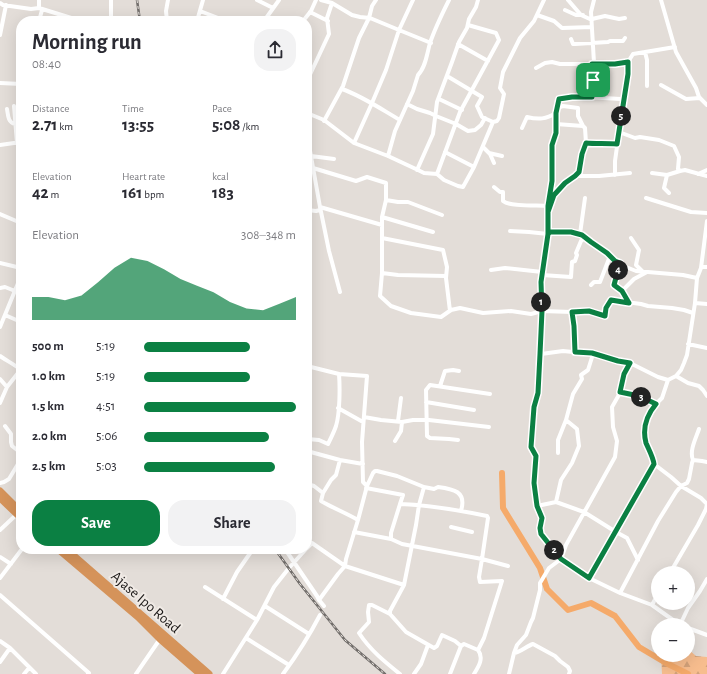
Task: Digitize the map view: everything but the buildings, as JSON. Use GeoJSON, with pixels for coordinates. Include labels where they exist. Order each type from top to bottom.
{"type":"FeatureCollection","features":[{"type":"Feature","properties":{"kind":"highway"},"geometry":{"type":"LineString","coordinates":[[0,492],[16,510]]}},
{"type":"Feature","properties":{"kind":"highway"},"geometry":{"type":"LineString","coordinates":[[0,498],[16,512]]}},
{"type":"Feature","properties":{"kind":"highway","name":"Ajase Ipo Road"},"geometry":{"type":"LineString","coordinates":[[64,554],[138,617],[160,639],[200,674]]}},
{"type":"Feature","properties":{"kind":"highway","name":"Ajase Ipo Road"},"geometry":{"type":"LineString","coordinates":[[72,554],[209,674]]}},
{"type":"Feature","properties":{"kind":"street"},"geometry":{"type":"LineString","coordinates":[[39,0],[39,16]]}},
{"type":"Feature","properties":{"kind":"street"},"geometry":{"type":"LineString","coordinates":[[111,0],[111,16]]}},
{"type":"Feature","properties":{"kind":"street"},"geometry":{"type":"LineString","coordinates":[[166,16],[168,0]]}},
{"type":"Feature","properties":{"kind":"street"},"geometry":{"type":"LineString","coordinates":[[198,16],[203,0]]}},
{"type":"Feature","properties":{"kind":"street"},"geometry":{"type":"LineString","coordinates":[[258,0],[273,8]]}},
{"type":"Feature","properties":{"kind":"street"},"geometry":{"type":"LineString","coordinates":[[267,16],[279,0]]}},
{"type":"Feature","properties":{"kind":"street"},"geometry":{"type":"LineString","coordinates":[[307,16],[316,0]]}},
{"type":"Feature","properties":{"kind":"street"},"geometry":{"type":"LineString","coordinates":[[321,0],[332,3],[352,15],[360,18],[369,18],[431,42]]}},
{"type":"Feature","properties":{"kind":"street"},"geometry":{"type":"LineString","coordinates":[[324,121],[342,89],[359,38],[369,18],[372,6],[376,0]]}},
{"type":"Feature","properties":{"kind":"street"},"geometry":{"type":"LineString","coordinates":[[354,143],[386,70],[399,30],[412,0]]}},
{"type":"Feature","properties":{"kind":"street"},"geometry":{"type":"LineString","coordinates":[[388,156],[395,131],[418,75],[426,60],[437,25],[449,0]]}},
{"type":"Feature","properties":{"kind":"street"},"geometry":{"type":"LineString","coordinates":[[417,170],[433,134],[439,99],[458,44],[468,25],[469,19],[478,0]]}},
{"type":"Feature","properties":{"kind":"street"},"geometry":{"type":"LineString","coordinates":[[312,116],[324,121],[354,143],[388,156],[424,173],[437,174],[444,180],[463,187],[474,167],[493,122],[499,118],[504,94],[500,88],[503,72],[520,38],[534,21],[544,0]]}},
{"type":"Feature","properties":{"kind":"street"},"geometry":{"type":"LineString","coordinates":[[568,0],[581,15]]}},
{"type":"Feature","properties":{"kind":"street"},"geometry":{"type":"LineString","coordinates":[[592,97],[593,44],[591,12],[594,0]]}},
{"type":"Feature","properties":{"kind":"street"},"geometry":{"type":"LineString","coordinates":[[661,0],[676,52],[707,109]]}},
{"type":"Feature","properties":{"kind":"street"},"geometry":{"type":"LineString","coordinates":[[0,35],[3,3],[31,9],[40,9],[62,16]]}},
{"type":"Feature","properties":{"kind":"street"},"geometry":{"type":"LineString","coordinates":[[312,70],[328,34],[327,18],[332,3]]}},
{"type":"Feature","properties":{"kind":"street"},"geometry":{"type":"LineString","coordinates":[[565,10],[576,15],[591,18],[605,16],[619,19],[625,18]]}},
{"type":"Feature","properties":{"kind":"street"},"geometry":{"type":"LineString","coordinates":[[200,11],[213,16]]}},
{"type":"Feature","properties":{"kind":"street"},"geometry":{"type":"LineString","coordinates":[[310,12],[328,21]]}},
{"type":"Feature","properties":{"kind":"street"},"geometry":{"type":"LineString","coordinates":[[536,15],[554,21],[562,28],[592,27]]}},
{"type":"Feature","properties":{"kind":"street"},"geometry":{"type":"LineString","coordinates":[[437,174],[462,110],[499,40],[496,33],[468,25]]}},
{"type":"Feature","properties":{"kind":"street"},"geometry":{"type":"LineString","coordinates":[[571,39],[573,44],[593,44],[610,41],[623,41],[625,38]]}},
{"type":"Feature","properties":{"kind":"street"},"geometry":{"type":"LineString","coordinates":[[458,44],[488,61]]}},
{"type":"Feature","properties":{"kind":"street"},"geometry":{"type":"LineString","coordinates":[[615,175],[615,161],[628,74],[628,62],[633,54],[675,47]]}},
{"type":"Feature","properties":{"kind":"street"},"geometry":{"type":"LineString","coordinates":[[646,52],[647,86]]}},
{"type":"Feature","properties":{"kind":"street"},"geometry":{"type":"LineString","coordinates":[[536,68],[545,62],[560,64],[615,64],[628,62]]}},
{"type":"Feature","properties":{"kind":"street"},"geometry":{"type":"LineString","coordinates":[[447,76],[482,97],[478,106],[482,117],[493,122]]}},
{"type":"Feature","properties":{"kind":"street"},"geometry":{"type":"LineString","coordinates":[[0,83],[16,84]]}},
{"type":"Feature","properties":{"kind":"street"},"geometry":{"type":"LineString","coordinates":[[660,85],[686,100],[702,100],[707,105]]}},
{"type":"Feature","properties":{"kind":"street"},"geometry":{"type":"LineString","coordinates":[[342,89],[372,103],[400,120]]}},
{"type":"Feature","properties":{"kind":"street"},"geometry":{"type":"LineString","coordinates":[[624,99],[592,97],[572,97],[559,99],[556,133],[552,145],[552,181],[548,206],[548,234],[541,282],[542,311],[538,393],[534,407],[531,447],[536,456],[534,483],[537,506],[542,518],[540,528],[541,534],[561,559],[589,578],[620,593],[651,605]]}},
{"type":"Feature","properties":{"kind":"street"},"geometry":{"type":"LineString","coordinates":[[439,99],[462,110]]}},
{"type":"Feature","properties":{"kind":"street"},"geometry":{"type":"LineString","coordinates":[[407,104],[456,124],[468,131],[475,130],[481,125],[485,118]]}},
{"type":"Feature","properties":{"kind":"street"},"geometry":{"type":"LineString","coordinates":[[14,106],[16,128]]}},
{"type":"Feature","properties":{"kind":"street"},"geometry":{"type":"LineString","coordinates":[[522,128],[527,117],[534,119],[547,118],[564,106],[578,108],[578,116],[585,128],[586,143],[582,154],[579,172],[565,183],[554,195],[548,212]]}},
{"type":"Feature","properties":{"kind":"street"},"geometry":{"type":"LineString","coordinates":[[7,109],[10,122],[15,124]]}},
{"type":"Feature","properties":{"kind":"street"},"geometry":{"type":"LineString","coordinates":[[556,124],[583,126]]}},
{"type":"Feature","properties":{"kind":"street"},"geometry":{"type":"LineString","coordinates":[[619,132],[635,138],[640,137],[659,140],[674,146],[679,157],[678,169],[680,171]]}},
{"type":"Feature","properties":{"kind":"street"},"geometry":{"type":"LineString","coordinates":[[0,145],[16,142]]}},
{"type":"Feature","properties":{"kind":"street"},"geometry":{"type":"LineString","coordinates":[[586,143],[617,144]]}},
{"type":"Feature","properties":{"kind":"street"},"geometry":{"type":"LineString","coordinates":[[483,147],[489,153],[494,163]]}},
{"type":"Feature","properties":{"kind":"street"},"geometry":{"type":"LineString","coordinates":[[445,152],[474,167]]}},
{"type":"Feature","properties":{"kind":"street"},"geometry":{"type":"LineString","coordinates":[[489,153],[502,156]]}},
{"type":"Feature","properties":{"kind":"street"},"geometry":{"type":"LineString","coordinates":[[312,156],[334,160]]}},
{"type":"Feature","properties":{"kind":"street"},"geometry":{"type":"LineString","coordinates":[[312,162],[329,251],[340,292]]}},
{"type":"Feature","properties":{"kind":"street"},"geometry":{"type":"LineString","coordinates":[[313,168],[356,181],[367,177],[386,183],[386,200],[382,217],[382,272],[380,296],[391,306],[411,313],[441,317],[450,311],[460,308],[483,313],[511,311],[531,314],[542,311],[589,311],[605,316],[606,308],[611,300],[672,308],[693,313]]}},
{"type":"Feature","properties":{"kind":"street"},"geometry":{"type":"LineString","coordinates":[[652,173],[667,175],[685,170],[707,176]]}},
{"type":"Feature","properties":{"kind":"street"},"geometry":{"type":"LineString","coordinates":[[698,174],[707,170]]}},
{"type":"Feature","properties":{"kind":"street"},"geometry":{"type":"LineString","coordinates":[[575,176],[630,173]]}},
{"type":"Feature","properties":{"kind":"street"},"geometry":{"type":"LineString","coordinates":[[667,175],[664,188],[669,193]]}},
{"type":"Feature","properties":{"kind":"street"},"geometry":{"type":"LineString","coordinates":[[494,188],[500,192],[503,192],[503,201],[505,203],[548,206]]}},
{"type":"Feature","properties":{"kind":"street"},"geometry":{"type":"LineString","coordinates":[[580,234],[585,198]]}},
{"type":"Feature","properties":{"kind":"street"},"geometry":{"type":"LineString","coordinates":[[646,198],[692,212],[707,213]]}},
{"type":"Feature","properties":{"kind":"street"},"geometry":{"type":"LineString","coordinates":[[386,200],[408,202],[442,215]]}},
{"type":"Feature","properties":{"kind":"street"},"geometry":{"type":"LineString","coordinates":[[312,211],[316,211],[320,208],[382,225]]}},
{"type":"Feature","properties":{"kind":"street"},"geometry":{"type":"LineString","coordinates":[[0,214],[16,221]]}},
{"type":"Feature","properties":{"kind":"street"},"geometry":{"type":"LineString","coordinates":[[382,217],[433,232]]}},
{"type":"Feature","properties":{"kind":"street"},"geometry":{"type":"LineString","coordinates":[[540,354],[563,351],[594,354],[630,363],[658,377],[668,380],[676,376],[684,363],[688,344],[707,221]]}},
{"type":"Feature","properties":{"kind":"street"},"geometry":{"type":"LineString","coordinates":[[510,231],[548,234],[550,232],[571,232],[580,234],[607,253],[615,261],[626,267],[645,272],[683,275],[697,278]]}},
{"type":"Feature","properties":{"kind":"street"},"geometry":{"type":"LineString","coordinates":[[491,270],[505,268],[571,277],[572,262],[575,261],[577,255],[576,253],[581,241],[585,237]]}},
{"type":"Feature","properties":{"kind":"street"},"geometry":{"type":"LineString","coordinates":[[382,238],[443,250],[447,267],[446,276],[450,311]]}},
{"type":"Feature","properties":{"kind":"street"},"geometry":{"type":"LineString","coordinates":[[631,238],[639,250],[636,265],[645,272]]}},
{"type":"Feature","properties":{"kind":"street"},"geometry":{"type":"LineString","coordinates":[[591,285],[594,282],[600,282],[610,256]]}},
{"type":"Feature","properties":{"kind":"street"},"geometry":{"type":"LineString","coordinates":[[620,263],[614,285],[622,291],[629,303]]}},
{"type":"Feature","properties":{"kind":"street"},"geometry":{"type":"LineString","coordinates":[[0,264],[16,267]]}},
{"type":"Feature","properties":{"kind":"street"},"geometry":{"type":"LineString","coordinates":[[701,267],[707,267]]}},
{"type":"Feature","properties":{"kind":"street"},"geometry":{"type":"LineString","coordinates":[[382,272],[398,275],[446,276]]}},
{"type":"Feature","properties":{"kind":"street"},"geometry":{"type":"LineString","coordinates":[[622,291],[634,279],[645,272]]}},
{"type":"Feature","properties":{"kind":"street"},"geometry":{"type":"LineString","coordinates":[[0,288],[5,287],[16,290]]}},
{"type":"Feature","properties":{"kind":"street"},"geometry":{"type":"LineString","coordinates":[[0,324],[16,292]]}},
{"type":"Feature","properties":{"kind":"street"},"geometry":{"type":"LineString","coordinates":[[694,304],[707,304]]}},
{"type":"Feature","properties":{"kind":"street"},"geometry":{"type":"LineString","coordinates":[[572,312],[575,352]]}},
{"type":"Feature","properties":{"kind":"street"},"geometry":{"type":"LineString","coordinates":[[5,315],[16,320]]}},
{"type":"Feature","properties":{"kind":"street"},"geometry":{"type":"LineString","coordinates":[[688,344],[707,348]]}},
{"type":"Feature","properties":{"kind":"street"},"geometry":{"type":"LineString","coordinates":[[558,453],[558,440],[566,420],[573,394],[582,379],[582,375],[588,370],[594,354]]}},
{"type":"Feature","properties":{"kind":"street"},"geometry":{"type":"LineString","coordinates":[[0,356],[16,366]]}},
{"type":"Feature","properties":{"kind":"street"},"geometry":{"type":"LineString","coordinates":[[509,674],[517,646],[526,635],[533,618],[540,590],[540,583],[549,568],[561,559],[566,545],[615,457],[617,441],[613,427],[612,407],[620,392],[624,374],[630,363]]}},
{"type":"Feature","properties":{"kind":"street"},"geometry":{"type":"LineString","coordinates":[[312,367],[339,374],[367,376],[362,442],[363,482],[366,487],[403,495],[391,539]]}},
{"type":"Feature","properties":{"kind":"street"},"geometry":{"type":"LineString","coordinates":[[440,386],[445,371],[459,371]]}},
{"type":"Feature","properties":{"kind":"street"},"geometry":{"type":"LineString","coordinates":[[312,439],[319,440],[328,444],[336,425],[339,374]]}},
{"type":"Feature","properties":{"kind":"street"},"geometry":{"type":"LineString","coordinates":[[0,403],[7,387],[16,376]]}},
{"type":"Feature","properties":{"kind":"street"},"geometry":{"type":"LineString","coordinates":[[676,376],[688,383],[699,386],[707,396]]}},
{"type":"Feature","properties":{"kind":"street"},"geometry":{"type":"LineString","coordinates":[[0,379],[7,387]]}},
{"type":"Feature","properties":{"kind":"street"},"geometry":{"type":"LineString","coordinates":[[668,380],[662,398],[656,404],[646,420],[644,427],[646,442],[654,464],[681,486],[701,498],[707,504],[703,516],[674,566]]}},
{"type":"Feature","properties":{"kind":"street"},"geometry":{"type":"LineString","coordinates":[[458,440],[450,438],[430,438],[427,436],[426,390],[430,385],[490,394]]}},
{"type":"Feature","properties":{"kind":"street"},"geometry":{"type":"LineString","coordinates":[[620,392],[639,396],[656,404]]}},
{"type":"Feature","properties":{"kind":"street"},"geometry":{"type":"LineString","coordinates":[[395,441],[401,431],[401,398]]}},
{"type":"Feature","properties":{"kind":"street"},"geometry":{"type":"LineString","coordinates":[[426,402],[474,410]]}},
{"type":"Feature","properties":{"kind":"street"},"geometry":{"type":"LineString","coordinates":[[338,408],[364,420],[426,420],[489,427]]}},
{"type":"Feature","properties":{"kind":"street"},"geometry":{"type":"LineString","coordinates":[[556,502],[561,480],[572,463],[579,446],[577,429],[566,420]]}},
{"type":"Feature","properties":{"kind":"street"},"geometry":{"type":"LineString","coordinates":[[5,426],[11,434],[12,446],[16,449]]}},
{"type":"Feature","properties":{"kind":"street"},"geometry":{"type":"LineString","coordinates":[[620,593],[658,521],[676,492],[681,486],[687,483],[689,479],[693,460],[691,455],[699,429]]}},
{"type":"Feature","properties":{"kind":"street"},"geometry":{"type":"LineString","coordinates":[[312,452],[340,460],[363,464]]}},
{"type":"Feature","properties":{"kind":"street"},"geometry":{"type":"LineString","coordinates":[[340,460],[336,475],[323,492],[321,501],[358,520]]}},
{"type":"Feature","properties":{"kind":"street"},"geometry":{"type":"LineString","coordinates":[[693,460],[707,462]]}},
{"type":"Feature","properties":{"kind":"street"},"geometry":{"type":"LineString","coordinates":[[589,578],[654,464]]}},
{"type":"Feature","properties":{"kind":"street"},"geometry":{"type":"LineString","coordinates":[[0,483],[9,479],[16,467]]}},
{"type":"Feature","properties":{"kind":"street"},"geometry":{"type":"LineString","coordinates":[[319,600],[345,566],[366,487],[375,471],[397,476],[424,487],[434,489],[438,487],[449,488],[458,492],[463,502],[460,511]]}},
{"type":"Feature","properties":{"kind":"street"},"geometry":{"type":"LineString","coordinates":[[312,485],[323,492]]}},
{"type":"Feature","properties":{"kind":"street"},"geometry":{"type":"LineString","coordinates":[[390,614],[390,611],[404,585],[419,504],[424,487]]}},
{"type":"Feature","properties":{"kind":"street"},"geometry":{"type":"LineString","coordinates":[[537,506],[556,502],[584,512],[627,538],[638,560]]}},
{"type":"Feature","properties":{"kind":"street"},"geometry":{"type":"LineString","coordinates":[[400,504],[419,504],[487,516],[488,518],[479,577],[480,582],[502,581],[484,638],[478,650]]}},
{"type":"Feature","properties":{"kind":"street"},"geometry":{"type":"LineString","coordinates":[[0,530],[16,518]]}},
{"type":"Feature","properties":{"kind":"street"},"geometry":{"type":"LineString","coordinates":[[451,527],[472,532]]}},
{"type":"Feature","properties":{"kind":"street"},"geometry":{"type":"LineString","coordinates":[[354,532],[391,539],[402,544],[482,559],[508,566]]}},
{"type":"Feature","properties":{"kind":"street"},"geometry":{"type":"LineString","coordinates":[[312,543],[345,566],[404,585]]}},
{"type":"Feature","properties":{"kind":"street"},"geometry":{"type":"LineString","coordinates":[[0,578],[18,554]]}},
{"type":"Feature","properties":{"kind":"street"},"geometry":{"type":"LineString","coordinates":[[223,599],[237,572],[250,554]]}},
{"type":"Feature","properties":{"kind":"street"},"geometry":{"type":"LineString","coordinates":[[288,554],[324,606]]}},
{"type":"Feature","properties":{"kind":"street"},"geometry":{"type":"LineString","coordinates":[[223,674],[257,620],[274,587],[302,554]]}},
{"type":"Feature","properties":{"kind":"street"},"geometry":{"type":"LineString","coordinates":[[0,557],[11,564]]}},
{"type":"Feature","properties":{"kind":"street"},"geometry":{"type":"LineString","coordinates":[[683,618],[707,579]]}},
{"type":"Feature","properties":{"kind":"street"},"geometry":{"type":"LineString","coordinates":[[205,587],[257,620]]}},
{"type":"Feature","properties":{"kind":"street"},"geometry":{"type":"LineString","coordinates":[[0,595],[89,674]]}},
{"type":"Feature","properties":{"kind":"street"},"geometry":{"type":"LineString","coordinates":[[400,674],[365,643],[359,633],[369,622],[369,605],[390,614],[406,632],[434,648],[437,646],[442,636],[461,646],[464,644],[478,650],[481,654],[481,658],[474,674]]}},
{"type":"Feature","properties":{"kind":"street"},"geometry":{"type":"LineString","coordinates":[[265,606],[310,634]]}},
{"type":"Feature","properties":{"kind":"street"},"geometry":{"type":"LineString","coordinates":[[659,610],[670,618]]}},
{"type":"Feature","properties":{"kind":"street"},"geometry":{"type":"LineString","coordinates":[[283,674],[310,634],[320,615]]}},
{"type":"Feature","properties":{"kind":"street"},"geometry":{"type":"LineString","coordinates":[[695,631],[707,635]]}},
{"type":"Feature","properties":{"kind":"street"},"geometry":{"type":"LineString","coordinates":[[246,638],[289,665]]}},
{"type":"Feature","properties":{"kind":"street"},"geometry":{"type":"LineString","coordinates":[[136,674],[160,639]]}},
{"type":"Feature","properties":{"kind":"street"},"geometry":{"type":"LineString","coordinates":[[0,641],[10,648],[36,674]]}},
{"type":"Feature","properties":{"kind":"street"},"geometry":{"type":"LineString","coordinates":[[514,653],[517,653],[533,644],[568,666],[570,670],[569,674]]}},
{"type":"Feature","properties":{"kind":"street"},"geometry":{"type":"LineString","coordinates":[[414,674],[421,664],[428,645]]}},
{"type":"Feature","properties":{"kind":"street"},"geometry":{"type":"LineString","coordinates":[[450,674],[461,646]]}},
{"type":"Feature","properties":{"kind":"street"},"geometry":{"type":"LineString","coordinates":[[0,662],[10,648]]}},
{"type":"Feature","properties":{"kind":"street"},"geometry":{"type":"LineString","coordinates":[[24,674],[29,668]]}},
{"type":"Feature","properties":{"kind":"green space"},"geometry":{"type":"Polygon","coordinates":[[[695,655],[707,657],[707,674],[662,674],[661,662],[695,662],[695,655]]]}},
{"type":"Feature","properties":{"kind":"waterway"},"geometry":{"type":"LineString","coordinates":[[502,473],[503,508],[540,568],[547,589],[568,610],[591,603],[615,616],[639,647],[688,674]]}},
{"type":"Feature","properties":{"kind":"railway"},"geometry":{"type":"LineString","coordinates":[[137,0],[139,16]]}},
{"type":"Feature","properties":{"kind":"railway"},"geometry":{"type":"LineString","coordinates":[[279,554],[300,584],[345,640],[385,674]]}},
{"type":"Feature","properties":{"kind":"route"},"geometry":{"type":"LineString","coordinates":[[593,80],[592,64],[615,64],[628,62],[628,74],[617,144],[586,143],[582,154],[579,172],[565,183],[554,195],[548,212],[548,234],[550,232],[571,232],[582,235],[607,253],[615,261],[620,263],[614,285],[622,291],[629,303],[611,300],[606,308],[605,316],[589,311],[572,312],[575,352],[592,353],[630,363],[624,374],[620,392],[639,396],[656,404],[644,423],[646,442],[654,464],[589,578],[561,559],[541,534],[540,528],[542,525],[542,518],[537,506],[534,483],[536,456],[531,447],[534,407],[538,393],[542,311],[541,282],[548,234],[548,206],[552,181],[552,145],[556,133],[556,113],[559,99],[583,96],[592,97],[593,80]]}}]}
